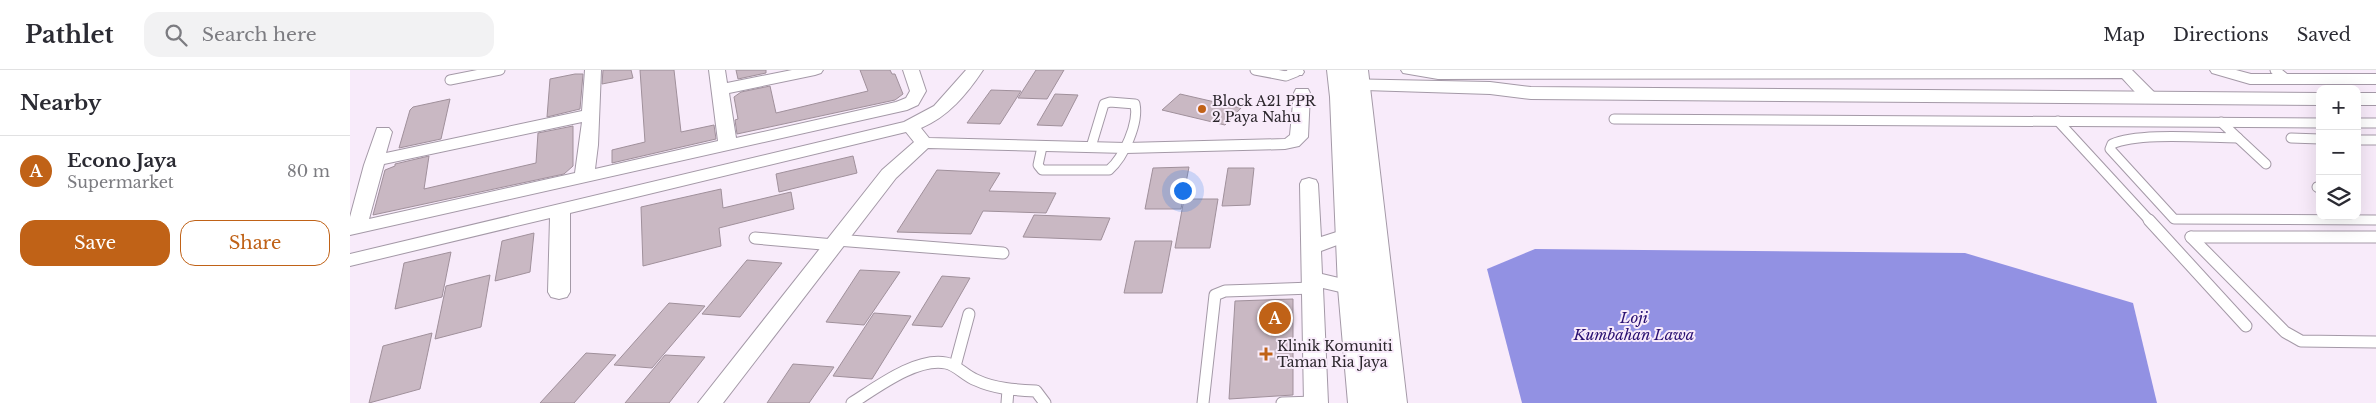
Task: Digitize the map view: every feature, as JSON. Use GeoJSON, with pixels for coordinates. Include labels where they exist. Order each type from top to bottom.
{"type":"FeatureCollection","features":[{"type":"Feature","properties":{"kind":"main road"},"geometry":{"type":"LineString","coordinates":[[1350,84],[1349,234],[1364,403]]}},
{"type":"Feature","properties":{"kind":"main road"},"geometry":{"type":"LineString","coordinates":[[1350,84],[1364,147],[1376,284],[1391,403]]}},
{"type":"Feature","properties":{"kind":"street"},"geometry":{"type":"LineString","coordinates":[[584,177],[588,150],[593,70]]}},
{"type":"Feature","properties":{"kind":"street"},"geometry":{"type":"LineString","coordinates":[[717,70],[728,146]]}},
{"type":"Feature","properties":{"kind":"street"},"geometry":{"type":"LineString","coordinates":[[720,90],[815,70]]}},
{"type":"Feature","properties":{"kind":"street"},"geometry":{"type":"LineString","coordinates":[[353,229],[908,104],[918,91],[911,70]]}},
{"type":"Feature","properties":{"kind":"street"},"geometry":{"type":"LineString","coordinates":[[350,260],[910,126],[937,114],[948,104],[975,70]]}},
{"type":"Feature","properties":{"kind":"street"},"geometry":{"type":"LineString","coordinates":[[1409,70],[1438,74],[2124,72],[2152,98]]}},
{"type":"Feature","properties":{"kind":"street"},"geometry":{"type":"LineString","coordinates":[[2218,70],[2250,79],[2280,74],[2342,74],[2376,79]]}},
{"type":"Feature","properties":{"kind":"street"},"geometry":{"type":"LineString","coordinates":[[1350,84],[1494,98],[1531,93],[2316,99]]}},
{"type":"Feature","properties":{"kind":"street"},"geometry":{"type":"LineString","coordinates":[[710,403],[890,174],[924,143],[1126,148],[1293,142],[1299,137],[1302,93]]}},
{"type":"Feature","properties":{"kind":"street"},"geometry":{"type":"LineString","coordinates":[[2361,99],[2376,99]]}},
{"type":"Feature","properties":{"kind":"street"},"geometry":{"type":"LineString","coordinates":[[375,161],[396,154],[590,115]]}},
{"type":"Feature","properties":{"kind":"street"},"geometry":{"type":"LineString","coordinates":[[910,126],[924,143]]}},
{"type":"Feature","properties":{"kind":"street"},"geometry":{"type":"LineString","coordinates":[[353,229],[383,132]]}},
{"type":"Feature","properties":{"kind":"street"},"geometry":{"type":"LineString","coordinates":[[1309,184],[1316,402]]}},
{"type":"Feature","properties":{"kind":"street"},"geometry":{"type":"LineString","coordinates":[[558,292],[560,210]]}},
{"type":"Feature","properties":{"kind":"street"},"geometry":{"type":"LineString","coordinates":[[1311,248],[1349,234]]}},
{"type":"Feature","properties":{"kind":"street"},"geometry":{"type":"LineString","coordinates":[[1312,284],[1353,288]]}},
{"type":"Feature","properties":{"kind":"lane"},"geometry":{"type":"LineString","coordinates":[[450,80],[500,70]]}},
{"type":"Feature","properties":{"kind":"lane"},"geometry":{"type":"LineString","coordinates":[[1255,70],[1286,76],[1296,71]]}},
{"type":"Feature","properties":{"kind":"lane"},"geometry":{"type":"LineString","coordinates":[[1042,147],[1038,165],[1042,170],[1109,170],[1118,164],[1126,148],[1136,107],[1135,104],[1110,102],[1104,104],[1091,147]]}},
{"type":"Feature","properties":{"kind":"lane"},"geometry":{"type":"LineString","coordinates":[[1614,119],[2316,123]]}},
{"type":"Feature","properties":{"kind":"lane"},"geometry":{"type":"LineString","coordinates":[[2058,121],[2246,326]]}},
{"type":"Feature","properties":{"kind":"lane"},"geometry":{"type":"LineString","coordinates":[[2221,122],[2266,164]]}},
{"type":"Feature","properties":{"kind":"lane"},"geometry":{"type":"LineString","coordinates":[[2361,123],[2376,123]]}},
{"type":"Feature","properties":{"kind":"lane"},"geometry":{"type":"LineString","coordinates":[[2238,138],[2139,138],[2119,140],[2112,144],[2110,149],[2174,219],[2316,218]]}},
{"type":"Feature","properties":{"kind":"lane"},"geometry":{"type":"LineString","coordinates":[[2291,138],[2316,139]]}},
{"type":"Feature","properties":{"kind":"lane"},"geometry":{"type":"LineString","coordinates":[[2361,140],[2376,140]]}},
{"type":"Feature","properties":{"kind":"lane"},"geometry":{"type":"LineString","coordinates":[[2361,219],[2376,220]]}},
{"type":"Feature","properties":{"kind":"lane"},"geometry":{"type":"LineString","coordinates":[[2375,238],[2191,237],[2293,339],[2301,341],[2376,342]]}},
{"type":"Feature","properties":{"kind":"lane"},"geometry":{"type":"LineString","coordinates":[[755,238],[1003,252]]}},
{"type":"Feature","properties":{"kind":"lane"},"geometry":{"type":"LineString","coordinates":[[1203,403],[1215,295],[1225,291],[1312,284]]}},
{"type":"Feature","properties":{"kind":"lane"},"geometry":{"type":"LineString","coordinates":[[955,366],[969,314]]}},
{"type":"Feature","properties":{"kind":"lane"},"geometry":{"type":"LineString","coordinates":[[852,403],[877,386],[910,370],[944,362],[955,366],[970,377],[1008,390],[1036,391],[1045,403]]}},
{"type":"Feature","properties":{"kind":"lane"},"geometry":{"type":"LineString","coordinates":[[1007,403],[1008,390]]}},
{"type":"Feature","properties":{"kind":"lane"},"geometry":{"type":"LineString","coordinates":[[1282,403],[1316,402]]}},
{"type":"Feature","properties":{"kind":"water","name":"Loji Kumbahan Lawa"},"geometry":{"type":"Polygon","coordinates":[[[1535,249],[1965,253],[2133,303],[2157,403],[1522,403],[1487,269],[1535,249]]]}},
{"type":"Feature","properties":{"kind":"building"},"geometry":{"type":"Polygon","coordinates":[[[603,70],[631,70],[633,78],[602,84],[603,70]]]}},
{"type":"Feature","properties":{"kind":"building"},"geometry":{"type":"Polygon","coordinates":[[[640,70],[674,70],[681,132],[714,125],[716,139],[612,163],[612,150],[645,142],[640,70]]]}},
{"type":"Feature","properties":{"kind":"building"},"geometry":{"type":"Polygon","coordinates":[[[736,70],[766,70],[766,73],[738,79],[736,70]]]}},
{"type":"Feature","properties":{"kind":"building"},"geometry":{"type":"Polygon","coordinates":[[[860,70],[890,70],[892,74],[895,74],[903,94],[895,100],[737,134],[735,120],[738,119],[734,97],[741,92],[770,86],[776,113],[868,91],[860,70]]]}},
{"type":"Feature","properties":{"kind":"building"},"geometry":{"type":"Polygon","coordinates":[[[1036,70],[1064,70],[1047,99],[1018,98],[1036,70]]]}},
{"type":"Feature","properties":{"kind":"building"},"geometry":{"type":"Polygon","coordinates":[[[583,74],[580,109],[547,117],[550,79],[583,74]]]}},
{"type":"Feature","properties":{"kind":"building"},"geometry":{"type":"Polygon","coordinates":[[[991,90],[1021,91],[1000,124],[967,123],[991,90]]]}},
{"type":"Feature","properties":{"kind":"building"},"geometry":{"type":"Polygon","coordinates":[[[1055,94],[1078,95],[1062,126],[1037,125],[1055,94]]]}},
{"type":"Feature","properties":{"kind":"building","name":"Block A21 PPR 2 Paya Nahu"},"geometry":{"type":"Polygon","coordinates":[[[1180,94],[1241,108],[1225,125],[1162,110],[1180,94]]]}},
{"type":"Feature","properties":{"kind":"building"},"geometry":{"type":"Polygon","coordinates":[[[450,99],[441,139],[399,148],[410,110],[413,107],[450,99]]]}},
{"type":"Feature","properties":{"kind":"building"},"geometry":{"type":"Polygon","coordinates":[[[573,126],[573,166],[564,174],[373,215],[385,170],[395,166],[395,164],[429,156],[424,189],[536,163],[538,133],[573,126]]]}},
{"type":"Feature","properties":{"kind":"building"},"geometry":{"type":"Polygon","coordinates":[[[853,156],[857,173],[779,192],[776,174],[853,156]]]}},
{"type":"Feature","properties":{"kind":"building"},"geometry":{"type":"Polygon","coordinates":[[[1189,167],[1181,209],[1145,209],[1153,168],[1189,167]]]}},
{"type":"Feature","properties":{"kind":"building"},"geometry":{"type":"Polygon","coordinates":[[[1228,168],[1254,168],[1250,205],[1222,206],[1228,168]]]}},
{"type":"Feature","properties":{"kind":"building"},"geometry":{"type":"Polygon","coordinates":[[[937,170],[1000,173],[989,191],[1056,193],[1046,213],[983,211],[971,234],[897,232],[937,170]]]}},
{"type":"Feature","properties":{"kind":"building"},"geometry":{"type":"Polygon","coordinates":[[[721,189],[723,208],[791,192],[794,209],[719,228],[721,246],[643,266],[641,207],[721,189]]]}},
{"type":"Feature","properties":{"kind":"building"},"geometry":{"type":"Polygon","coordinates":[[[1184,199],[1218,199],[1210,248],[1175,248],[1184,199]]]}},
{"type":"Feature","properties":{"kind":"building"},"geometry":{"type":"Polygon","coordinates":[[[1034,215],[1110,218],[1101,240],[1023,237],[1034,215]]]}},
{"type":"Feature","properties":{"kind":"building"},"geometry":{"type":"Polygon","coordinates":[[[534,233],[530,272],[495,281],[502,241],[534,233]]]}},
{"type":"Feature","properties":{"kind":"building"},"geometry":{"type":"Polygon","coordinates":[[[1135,241],[1172,241],[1162,293],[1124,293],[1135,241]]]}},
{"type":"Feature","properties":{"kind":"building"},"geometry":{"type":"Polygon","coordinates":[[[451,252],[442,297],[395,309],[404,263],[451,252]]]}},
{"type":"Feature","properties":{"kind":"building"},"geometry":{"type":"Polygon","coordinates":[[[747,260],[782,263],[740,317],[702,314],[747,260]]]}},
{"type":"Feature","properties":{"kind":"building"},"geometry":{"type":"Polygon","coordinates":[[[860,270],[900,272],[864,325],[826,322],[860,270]]]}},
{"type":"Feature","properties":{"kind":"building"},"geometry":{"type":"Polygon","coordinates":[[[490,275],[481,327],[435,339],[446,286],[490,275]]]}},
{"type":"Feature","properties":{"kind":"building"},"geometry":{"type":"Polygon","coordinates":[[[942,276],[970,278],[942,327],[912,325],[942,276]]]}},
{"type":"Feature","properties":{"kind":"building"},"geometry":{"type":"Polygon","coordinates":[[[1293,299],[1293,395],[1229,399],[1235,301],[1293,299]]]}},
{"type":"Feature","properties":{"kind":"building"},"geometry":{"type":"Polygon","coordinates":[[[669,303],[705,306],[652,368],[614,365],[669,303]]]}},
{"type":"Feature","properties":{"kind":"building"},"geometry":{"type":"Polygon","coordinates":[[[874,313],[911,316],[872,379],[833,376],[874,313]]]}},
{"type":"Feature","properties":{"kind":"building"},"geometry":{"type":"Polygon","coordinates":[[[432,333],[420,389],[369,403],[383,346],[432,333]]]}},
{"type":"Feature","properties":{"kind":"building"},"geometry":{"type":"Polygon","coordinates":[[[586,353],[616,355],[574,403],[540,403],[586,353]]]}},
{"type":"Feature","properties":{"kind":"building"},"geometry":{"type":"Polygon","coordinates":[[[665,355],[705,357],[669,403],[625,403],[665,355]]]}},
{"type":"Feature","properties":{"kind":"building"},"geometry":{"type":"Polygon","coordinates":[[[793,364],[834,367],[809,403],[767,403],[793,364]]]}},
{"type":"Feature","properties":{"kind":"place","name":"Block A21 PPR 2 Paya Nahu"},"geometry":{"type":"Point","coordinates":[1202,109]}},
{"type":"Feature","properties":{"kind":"place","name":"Econo Jaya"},"geometry":{"type":"Point","coordinates":[1275,318]}},
{"type":"Feature","properties":{"kind":"place","name":"Klinik Komuniti Taman Ria Jaya"},"geometry":{"type":"Point","coordinates":[1266,354]}}]}
